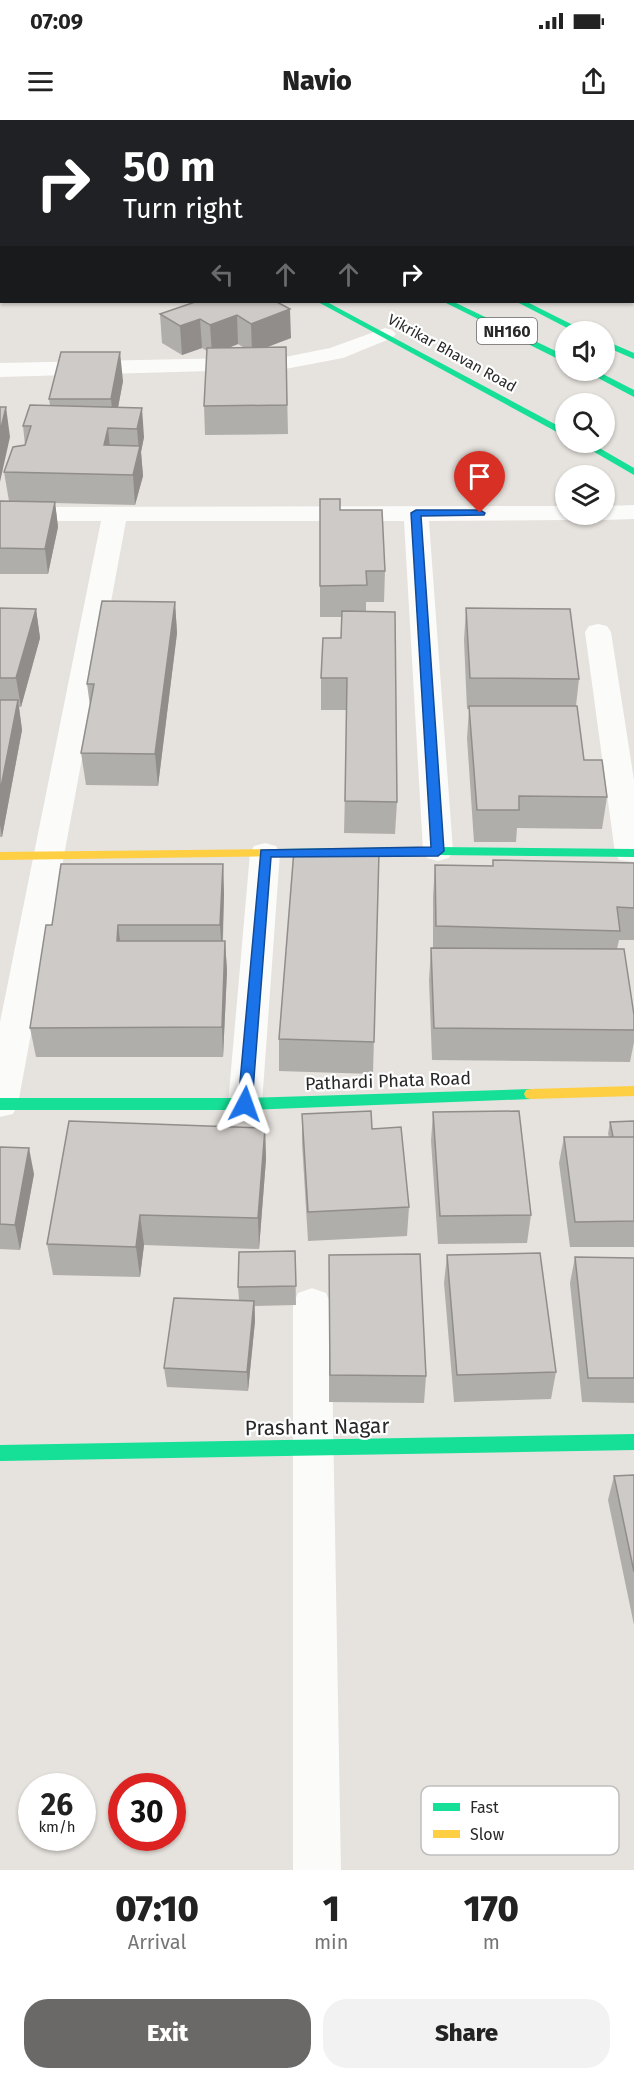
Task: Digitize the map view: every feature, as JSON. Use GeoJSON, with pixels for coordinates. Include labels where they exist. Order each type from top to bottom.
{"type":"FeatureCollection","features":[{"type":"Feature","properties":{"kind":"main road","name":"Vikrikar Bhavan Road"},"geometry":{"type":"LineString","coordinates":[[324,303],[555,428]]}},
{"type":"Feature","properties":{"kind":"main road","name":"NH160"},"geometry":{"type":"LineString","coordinates":[[450,303],[555,355]]}},
{"type":"Feature","properties":{"kind":"main road","name":"NH160"},"geometry":{"type":"LineString","coordinates":[[523,303],[560,321]]}},
{"type":"Feature","properties":{"kind":"main road"},"geometry":{"type":"LineString","coordinates":[[615,347],[634,356]]}},
{"type":"Feature","properties":{"kind":"main road"},"geometry":{"type":"LineString","coordinates":[[609,381],[634,394]]}},
{"type":"Feature","properties":{"kind":"main road"},"geometry":{"type":"LineString","coordinates":[[600,453],[634,472]]}},
{"type":"Feature","properties":{"kind":"main road"},"geometry":{"type":"LineString","coordinates":[[0,856],[438,851],[632,853]]}},
{"type":"Feature","properties":{"kind":"main road","name":"Pathardi Phata Road"},"geometry":{"type":"LineString","coordinates":[[1,1104],[245,1104],[634,1091]]}},
{"type":"Feature","properties":{"kind":"main road","name":"Prashant Nagar"},"geometry":{"type":"LineString","coordinates":[[0,1453],[634,1442]]}},
{"type":"Feature","properties":{"kind":"street"},"geometry":{"type":"LineString","coordinates":[[0,370],[285,363],[335,352],[385,334]]}},
{"type":"Feature","properties":{"kind":"street"},"geometry":{"type":"LineString","coordinates":[[615,513],[634,512]]}},
{"type":"Feature","properties":{"kind":"street"},"geometry":{"type":"LineString","coordinates":[[416,513],[438,851]]}},
{"type":"Feature","properties":{"kind":"street"},"geometry":{"type":"LineString","coordinates":[[0,514],[555,513]]}},
{"type":"Feature","properties":{"kind":"street"},"geometry":{"type":"LineString","coordinates":[[1,1104],[115,514]]}},
{"type":"Feature","properties":{"kind":"street"},"geometry":{"type":"LineString","coordinates":[[598,632],[632,853]]}},
{"type":"Feature","properties":{"kind":"street"},"geometry":{"type":"LineString","coordinates":[[245,1104],[266,853]]}},
{"type":"Feature","properties":{"kind":"street"},"geometry":{"type":"LineString","coordinates":[[312,1305],[317,1870]]}},
{"type":"Feature","properties":{"kind":"building"},"geometry":{"type":"Polygon","coordinates":[[[192,303],[279,303],[290,309],[251,324],[237,315],[210,325],[200,319],[180,326],[160,314],[192,303]]]}},
{"type":"Feature","properties":{"kind":"building"},"geometry":{"type":"Polygon","coordinates":[[[286,347],[287,405],[204,406],[207,348],[286,347]]]}},
{"type":"Feature","properties":{"kind":"building"},"geometry":{"type":"Polygon","coordinates":[[[61,352],[120,352],[111,399],[49,399],[61,352]]]}},
{"type":"Feature","properties":{"kind":"building"},"geometry":{"type":"Polygon","coordinates":[[[30,405],[142,408],[137,429],[108,428],[104,445],[140,446],[133,475],[4,472],[13,447],[25,445],[31,426],[23,426],[30,405]]]}},
{"type":"Feature","properties":{"kind":"building"},"geometry":{"type":"Polygon","coordinates":[[[0,407],[6,407],[0,432],[0,407]]]}},
{"type":"Feature","properties":{"kind":"building"},"geometry":{"type":"Polygon","coordinates":[[[320,499],[340,499],[340,510],[382,510],[385,571],[366,571],[367,585],[320,586],[320,499]]]}},
{"type":"Feature","properties":{"kind":"building"},"geometry":{"type":"Polygon","coordinates":[[[0,501],[55,502],[45,549],[0,548],[0,501]]]}},
{"type":"Feature","properties":{"kind":"building"},"geometry":{"type":"Polygon","coordinates":[[[102,601],[175,602],[155,754],[81,753],[94,684],[87,684],[102,601]]]}},
{"type":"Feature","properties":{"kind":"building"},"geometry":{"type":"Polygon","coordinates":[[[0,608],[36,609],[16,678],[0,678],[0,608]]]}},
{"type":"Feature","properties":{"kind":"building"},"geometry":{"type":"Polygon","coordinates":[[[466,608],[570,609],[579,679],[470,678],[466,608]]]}},
{"type":"Feature","properties":{"kind":"building"},"geometry":{"type":"Polygon","coordinates":[[[342,611],[395,612],[397,802],[345,801],[347,678],[321,678],[323,638],[341,638],[342,611]]]}},
{"type":"Feature","properties":{"kind":"building"},"geometry":{"type":"Polygon","coordinates":[[[0,700],[18,700],[0,792],[0,700]]]}},
{"type":"Feature","properties":{"kind":"building"},"geometry":{"type":"Polygon","coordinates":[[[469,706],[577,706],[584,760],[602,760],[607,797],[519,796],[519,810],[477,810],[469,706]]]}},
{"type":"Feature","properties":{"kind":"building"},"geometry":{"type":"Polygon","coordinates":[[[294,850],[379,852],[374,1042],[279,1039],[294,850]]]}},
{"type":"Feature","properties":{"kind":"building"},"geometry":{"type":"Polygon","coordinates":[[[493,860],[634,863],[634,908],[617,907],[620,931],[436,926],[435,865],[493,866],[493,860]]]}},
{"type":"Feature","properties":{"kind":"building"},"geometry":{"type":"Polygon","coordinates":[[[61,864],[223,864],[220,925],[118,925],[117,941],[225,941],[222,1027],[30,1028],[46,925],[52,925],[61,864]]]}},
{"type":"Feature","properties":{"kind":"building"},"geometry":{"type":"Polygon","coordinates":[[[431,948],[624,949],[634,1015],[634,1030],[434,1028],[431,948]]]}},
{"type":"Feature","properties":{"kind":"building"},"geometry":{"type":"Polygon","coordinates":[[[371,1111],[372,1129],[401,1127],[409,1207],[308,1212],[302,1114],[371,1111]]]}},
{"type":"Feature","properties":{"kind":"building"},"geometry":{"type":"Polygon","coordinates":[[[519,1111],[531,1215],[440,1216],[433,1112],[519,1111]]]}},
{"type":"Feature","properties":{"kind":"building"},"geometry":{"type":"Polygon","coordinates":[[[69,1121],[265,1128],[258,1218],[140,1215],[136,1247],[47,1244],[69,1121]]]}},
{"type":"Feature","properties":{"kind":"building"},"geometry":{"type":"Polygon","coordinates":[[[634,1121],[634,1137],[613,1137],[610,1122],[634,1121]]]}},
{"type":"Feature","properties":{"kind":"building"},"geometry":{"type":"Polygon","coordinates":[[[564,1137],[634,1137],[634,1221],[575,1222],[564,1137]]]}},
{"type":"Feature","properties":{"kind":"building"},"geometry":{"type":"Polygon","coordinates":[[[0,1147],[29,1148],[15,1225],[0,1224],[0,1147]]]}},
{"type":"Feature","properties":{"kind":"building"},"geometry":{"type":"Polygon","coordinates":[[[295,1251],[296,1286],[238,1287],[239,1252],[295,1251]]]}},
{"type":"Feature","properties":{"kind":"building"},"geometry":{"type":"Polygon","coordinates":[[[540,1253],[556,1372],[457,1375],[447,1255],[540,1253]]]}},
{"type":"Feature","properties":{"kind":"building"},"geometry":{"type":"Polygon","coordinates":[[[420,1254],[426,1376],[330,1375],[329,1255],[420,1254]]]}},
{"type":"Feature","properties":{"kind":"building"},"geometry":{"type":"Polygon","coordinates":[[[575,1257],[634,1258],[634,1378],[588,1378],[575,1257]]]}},
{"type":"Feature","properties":{"kind":"building"},"geometry":{"type":"Polygon","coordinates":[[[174,1298],[254,1301],[247,1372],[164,1368],[174,1298]]]}},
{"type":"Feature","properties":{"kind":"building"},"geometry":{"type":"Polygon","coordinates":[[[634,1475],[634,1572],[614,1476],[634,1475]]]}},
{"type":"Feature","properties":{"kind":"traffic: fast"},"geometry":{"type":"LineString","coordinates":[[324,303],[555,428]]}},
{"type":"Feature","properties":{"kind":"traffic: fast"},"geometry":{"type":"LineString","coordinates":[[450,303],[555,355]]}},
{"type":"Feature","properties":{"kind":"traffic: fast"},"geometry":{"type":"LineString","coordinates":[[523,303],[560,321]]}},
{"type":"Feature","properties":{"kind":"traffic: fast"},"geometry":{"type":"LineString","coordinates":[[615,347],[634,356]]}},
{"type":"Feature","properties":{"kind":"traffic: fast"},"geometry":{"type":"LineString","coordinates":[[609,381],[634,394]]}},
{"type":"Feature","properties":{"kind":"traffic: fast"},"geometry":{"type":"LineString","coordinates":[[600,453],[634,472]]}},
{"type":"Feature","properties":{"kind":"traffic: fast"},"geometry":{"type":"LineString","coordinates":[[281,853],[438,851],[634,853]]}},
{"type":"Feature","properties":{"kind":"traffic: fast"},"geometry":{"type":"LineString","coordinates":[[0,1104],[245,1104],[531,1094]]}},
{"type":"Feature","properties":{"kind":"traffic: fast"},"geometry":{"type":"LineString","coordinates":[[0,1453],[634,1442]]}},
{"type":"Feature","properties":{"kind":"traffic: slow"},"geometry":{"type":"LineString","coordinates":[[0,856],[281,853]]}},
{"type":"Feature","properties":{"kind":"traffic: slow"},"geometry":{"type":"LineString","coordinates":[[531,1094],[634,1091]]}},
{"type":"Feature","properties":{"kind":"route"},"geometry":{"type":"LineString","coordinates":[[245,1104],[266,853],[438,851],[416,513],[480,513]]}}]}
